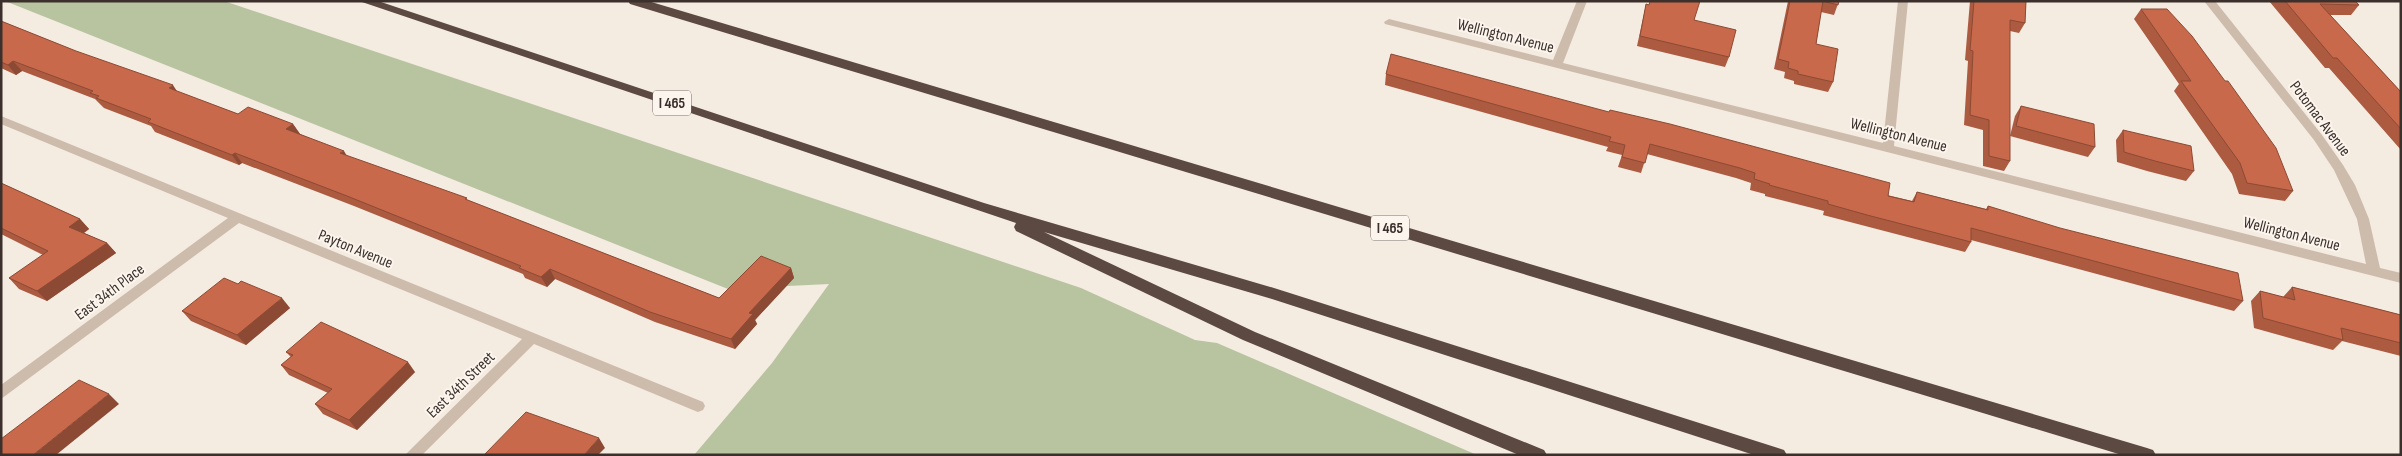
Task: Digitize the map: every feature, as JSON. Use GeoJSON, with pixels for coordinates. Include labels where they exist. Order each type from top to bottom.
{"type":"FeatureCollection","features":[{"type":"Feature","properties":{"kind":"highway","name":"I 465"},"geometry":{"type":"LineString","coordinates":[[365,1],[546,60],[979,207],[1274,294],[1778,455]]}},
{"type":"Feature","properties":{"kind":"highway","name":"I 465"},"geometry":{"type":"LineString","coordinates":[[634,1],[2147,455]]}},
{"type":"Feature","properties":{"kind":"highway"},"geometry":{"type":"LineString","coordinates":[[979,207],[1249,336],[1538,455]]}},
{"type":"Feature","properties":{"kind":"street"},"geometry":{"type":"LineString","coordinates":[[1557,65],[1582,1]]}},
{"type":"Feature","properties":{"kind":"street"},"geometry":{"type":"LineString","coordinates":[[1888,148],[1903,1]]}},
{"type":"Feature","properties":{"kind":"street","name":"Potomac Avenue"},"geometry":{"type":"LineString","coordinates":[[2209,1],[2310,125],[2338,166],[2362,218],[2368,244],[2373,253],[2374,271]]}},
{"type":"Feature","properties":{"kind":"street","name":"Wellington Avenue"},"geometry":{"type":"LineString","coordinates":[[1389,22],[2401,278]]}},
{"type":"Feature","properties":{"kind":"street","name":"Payton Avenue"},"geometry":{"type":"LineString","coordinates":[[1,120],[698,406]]}},
{"type":"Feature","properties":{"kind":"street","name":"East 34th Place"},"geometry":{"type":"LineString","coordinates":[[1,393],[238,217]]}},
{"type":"Feature","properties":{"kind":"street","name":"East 34th Street"},"geometry":{"type":"LineString","coordinates":[[412,455],[532,338]]}},
{"type":"Feature","properties":{"kind":"green space"},"geometry":{"type":"Polygon","coordinates":[[[5,1],[224,1],[1081,288],[1195,340],[1217,343],[1477,455],[694,455],[772,363],[829,284],[728,289],[5,1]]]}},
{"type":"Feature","properties":{"kind":"building"},"geometry":{"type":"Polygon","coordinates":[[[1650,1],[1700,1],[1694,20],[1736,30],[1729,57],[1640,36],[1646,4],[1649,5],[1650,1]]]}},
{"type":"Feature","properties":{"kind":"building"},"geometry":{"type":"Polygon","coordinates":[[[1790,1],[1823,1],[1816,44],[1838,49],[1833,82],[1798,74],[1798,71],[1788,68],[1789,62],[1778,59],[1790,1]]]}},
{"type":"Feature","properties":{"kind":"building"},"geometry":{"type":"Polygon","coordinates":[[[1823,1],[1839,1],[1838,5],[1823,1]]]}},
{"type":"Feature","properties":{"kind":"building"},"geometry":{"type":"Polygon","coordinates":[[[1974,1],[2026,1],[2025,23],[2010,20],[2010,161],[1989,156],[1989,120],[1970,115],[1973,51],[1970,50],[1974,1]]]}},
{"type":"Feature","properties":{"kind":"building"},"geometry":{"type":"Polygon","coordinates":[[[2285,1],[2355,1],[2359,5],[2320,4],[2401,92],[2401,129],[2337,58],[2333,58],[2285,1]]]}},
{"type":"Feature","properties":{"kind":"building"},"geometry":{"type":"Polygon","coordinates":[[[2141,9],[2167,9],[2192,36],[2225,81],[2228,81],[2276,148],[2293,191],[2247,183],[2240,163],[2181,81],[2191,81],[2141,9]]]}},
{"type":"Feature","properties":{"kind":"building"},"geometry":{"type":"Polygon","coordinates":[[[1,21],[76,51],[173,85],[169,88],[238,114],[248,107],[293,124],[286,129],[344,151],[340,153],[467,198],[465,199],[719,298],[761,256],[791,268],[749,313],[753,314],[731,339],[650,312],[550,269],[541,277],[519,268],[521,266],[347,196],[235,153],[232,155],[148,122],[151,119],[96,98],[99,96],[90,93],[93,91],[13,61],[8,65],[1,62],[1,21]]]}},
{"type":"Feature","properties":{"kind":"building"},"geometry":{"type":"Polygon","coordinates":[[[1391,54],[1609,112],[1610,110],[1670,124],[1890,183],[1888,196],[1914,202],[1917,192],[1988,210],[1988,206],[2060,228],[2238,273],[2243,301],[1971,228],[1971,242],[1867,215],[1828,204],[1828,201],[1769,185],[1754,179],[1755,173],[1740,168],[1650,144],[1645,163],[1622,157],[1625,145],[1609,141],[1611,137],[1386,74],[1391,54]]]}},
{"type":"Feature","properties":{"kind":"building"},"geometry":{"type":"Polygon","coordinates":[[[2021,106],[2094,124],[2095,147],[2016,126],[2021,106]]]}},
{"type":"Feature","properties":{"kind":"building"},"geometry":{"type":"Polygon","coordinates":[[[2123,130],[2191,146],[2194,171],[2124,152],[2123,130]]]}},
{"type":"Feature","properties":{"kind":"building"},"geometry":{"type":"Polygon","coordinates":[[[1,183],[80,219],[69,227],[107,243],[37,291],[9,278],[48,251],[1,228],[1,183]]]}},
{"type":"Feature","properties":{"kind":"building"},"geometry":{"type":"Polygon","coordinates":[[[224,278],[238,284],[241,281],[282,298],[237,335],[182,311],[224,278]]]}},
{"type":"Feature","properties":{"kind":"building"},"geometry":{"type":"Polygon","coordinates":[[[2292,287],[2401,315],[2401,343],[2341,328],[2343,340],[2263,318],[2260,291],[2295,300],[2292,287]]]}},
{"type":"Feature","properties":{"kind":"building"},"geometry":{"type":"Polygon","coordinates":[[[321,322],[408,362],[349,420],[315,404],[332,389],[281,365],[293,355],[286,352],[321,322]]]}},
{"type":"Feature","properties":{"kind":"building"},"geometry":{"type":"Polygon","coordinates":[[[79,380],[109,394],[33,455],[1,455],[1,439],[79,380]]]}},
{"type":"Feature","properties":{"kind":"building"},"geometry":{"type":"Polygon","coordinates":[[[526,412],[599,438],[584,455],[484,455],[526,412]]]}}]}
